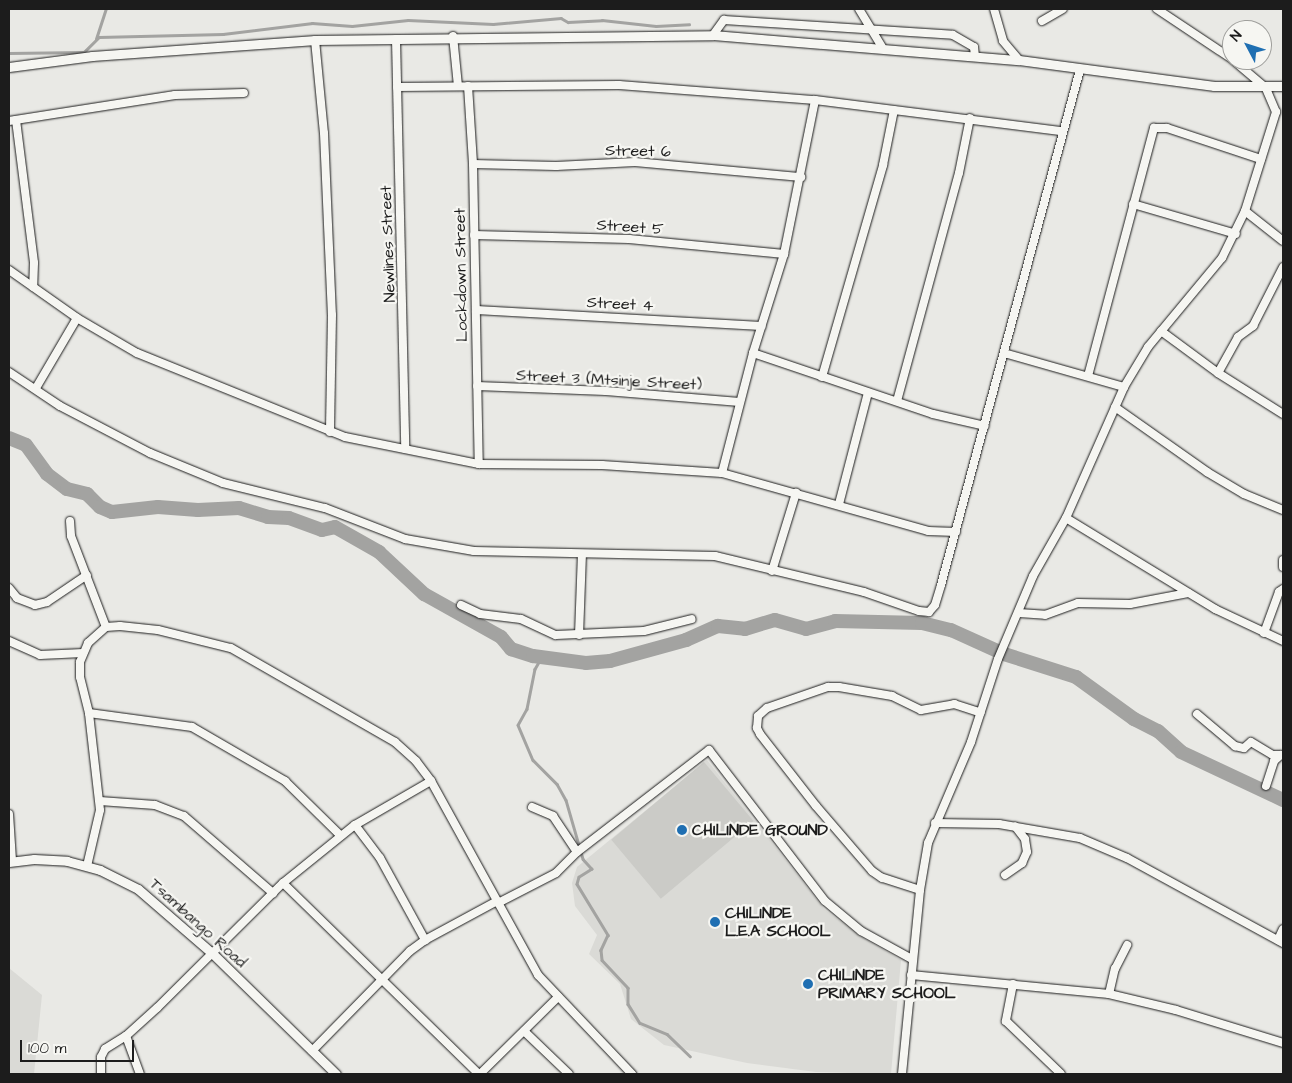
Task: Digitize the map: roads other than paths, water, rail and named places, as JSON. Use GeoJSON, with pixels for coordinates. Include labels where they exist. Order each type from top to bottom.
{"type":"FeatureCollection","features":[{"type":"Feature","properties":{"kind":"street"},"geometry":{"type":"LineString","coordinates":[[859,9],[882,48]]}},
{"type":"Feature","properties":{"kind":"street"},"geometry":{"type":"LineString","coordinates":[[994,9],[1003,41],[1019,60]]}},
{"type":"Feature","properties":{"kind":"street"},"geometry":{"type":"LineString","coordinates":[[1042,21],[1063,9]]}},
{"type":"Feature","properties":{"kind":"street"},"geometry":{"type":"LineString","coordinates":[[1157,9],[1222,53]]}},
{"type":"Feature","properties":{"kind":"street"},"geometry":{"type":"LineString","coordinates":[[712,35],[724,20],[870,28],[953,35],[974,47],[975,56]]}},
{"type":"Feature","properties":{"kind":"street"},"geometry":{"type":"LineString","coordinates":[[9,67],[92,56],[315,40],[453,36],[712,35],[1019,60],[1080,70],[1214,86],[1266,88],[1283,86]]}},
{"type":"Feature","properties":{"kind":"street"},"geometry":{"type":"LineString","coordinates":[[453,36],[458,86]]}},
{"type":"Feature","properties":{"kind":"street","name":"Newlines Street"},"geometry":{"type":"LineString","coordinates":[[396,39],[405,449]]}},
{"type":"Feature","properties":{"kind":"street"},"geometry":{"type":"LineString","coordinates":[[315,40],[324,132],[332,315],[330,432]]}},
{"type":"Feature","properties":{"kind":"street"},"geometry":{"type":"LineString","coordinates":[[9,372],[75,414],[150,453],[223,483],[325,508],[404,540],[474,551],[582,555],[715,556],[864,592],[919,611],[929,612],[935,605],[986,426],[1062,131],[1080,70]]}},
{"type":"Feature","properties":{"kind":"street"},"geometry":{"type":"LineString","coordinates":[[902,1074],[920,890],[935,823],[964,759],[998,659],[1033,576],[1066,518],[1124,387],[1161,331],[1222,258],[1236,234],[1275,119],[1275,104],[1266,88],[1244,70]]}},
{"type":"Feature","properties":{"kind":"street"},"geometry":{"type":"LineString","coordinates":[[397,87],[619,85],[815,100],[1062,131]]}},
{"type":"Feature","properties":{"kind":"street","name":"Lockdown Street"},"geometry":{"type":"LineString","coordinates":[[468,86],[473,164],[479,464]]}},
{"type":"Feature","properties":{"kind":"street"},"geometry":{"type":"LineString","coordinates":[[33,287],[34,263],[12,121],[175,95],[244,93]]}},
{"type":"Feature","properties":{"kind":"street"},"geometry":{"type":"LineString","coordinates":[[722,473],[753,353],[784,254],[802,177],[815,100]]}},
{"type":"Feature","properties":{"kind":"street"},"geometry":{"type":"LineString","coordinates":[[1275,119],[1283,109]]}},
{"type":"Feature","properties":{"kind":"street"},"geometry":{"type":"LineString","coordinates":[[822,377],[878,182],[894,110]]}},
{"type":"Feature","properties":{"kind":"street"},"geometry":{"type":"LineString","coordinates":[[897,401],[959,173],[970,118]]}},
{"type":"Feature","properties":{"kind":"street"},"geometry":{"type":"LineString","coordinates":[[1088,376],[1154,128],[1167,128],[1261,159]]}},
{"type":"Feature","properties":{"kind":"street","name":"Street 6"},"geometry":{"type":"LineString","coordinates":[[473,164],[556,166],[635,162],[802,177]]}},
{"type":"Feature","properties":{"kind":"street"},"geometry":{"type":"LineString","coordinates":[[1133,204],[1236,234]]}},
{"type":"Feature","properties":{"kind":"street"},"geometry":{"type":"LineString","coordinates":[[1245,211],[1283,241]]}},
{"type":"Feature","properties":{"kind":"street","name":"Street 5"},"geometry":{"type":"LineString","coordinates":[[474,235],[629,239],[784,254]]}},
{"type":"Feature","properties":{"kind":"street"},"geometry":{"type":"LineString","coordinates":[[1218,373],[1238,337],[1254,326],[1283,267]]}},
{"type":"Feature","properties":{"kind":"street"},"geometry":{"type":"LineString","coordinates":[[9,270],[77,318],[137,354],[330,432],[479,464],[622,466],[722,473],[839,504],[928,531],[956,532]]}},
{"type":"Feature","properties":{"kind":"street","name":"Street 4"},"geometry":{"type":"LineString","coordinates":[[476,310],[762,326]]}},
{"type":"Feature","properties":{"kind":"street"},"geometry":{"type":"LineString","coordinates":[[36,388],[77,318]]}},
{"type":"Feature","properties":{"kind":"street"},"geometry":{"type":"LineString","coordinates":[[1161,331],[1218,373],[1283,414]]}},
{"type":"Feature","properties":{"kind":"street"},"geometry":{"type":"LineString","coordinates":[[753,353],[955,421],[986,426]]}},
{"type":"Feature","properties":{"kind":"street"},"geometry":{"type":"LineString","coordinates":[[1004,354],[1124,387]]}},
{"type":"Feature","properties":{"kind":"street","name":"Street 3 (Mtsinje Street)"},"geometry":{"type":"LineString","coordinates":[[477,386],[606,391],[740,402]]}},
{"type":"Feature","properties":{"kind":"street"},"geometry":{"type":"LineString","coordinates":[[839,504],[868,393]]}},
{"type":"Feature","properties":{"kind":"street"},"geometry":{"type":"LineString","coordinates":[[1116,407],[1206,472],[1244,494],[1283,510]]}},
{"type":"Feature","properties":{"kind":"street"},"geometry":{"type":"LineString","coordinates":[[772,571],[796,493]]}},
{"type":"Feature","properties":{"kind":"street"},"geometry":{"type":"LineString","coordinates":[[1066,518],[1188,593],[1283,641]]}},
{"type":"Feature","properties":{"kind":"street"},"geometry":{"type":"LineString","coordinates":[[70,520],[71,536],[106,627]]}},
{"type":"Feature","properties":{"kind":"street"},"geometry":{"type":"LineString","coordinates":[[579,635],[582,555]]}},
{"type":"Feature","properties":{"kind":"street"},"geometry":{"type":"LineString","coordinates":[[1283,560],[1283,567]]}},
{"type":"Feature","properties":{"kind":"street"},"geometry":{"type":"LineString","coordinates":[[9,588],[17,598],[35,605],[46,602],[87,575]]}},
{"type":"Feature","properties":{"kind":"street"},"geometry":{"type":"LineString","coordinates":[[1264,633],[1281,591],[1283,580]]}},
{"type":"Feature","properties":{"kind":"street"},"geometry":{"type":"LineString","coordinates":[[1019,612],[1045,615],[1078,603],[1130,604],[1188,593]]}},
{"type":"Feature","properties":{"kind":"street"},"geometry":{"type":"LineString","coordinates":[[461,605],[480,614],[521,619],[556,635],[644,631],[692,619]]}},
{"type":"Feature","properties":{"kind":"street"},"geometry":{"type":"LineString","coordinates":[[87,866],[98,829],[100,801],[89,713],[80,677],[83,653],[96,634],[106,627],[158,630],[231,648],[395,742],[416,761],[430,781],[538,976],[632,1074]]}},
{"type":"Feature","properties":{"kind":"street"},"geometry":{"type":"LineString","coordinates":[[9,641],[40,655],[83,653]]}},
{"type":"Feature","properties":{"kind":"street"},"geometry":{"type":"LineString","coordinates":[[920,890],[882,878],[872,871],[816,806],[760,734],[757,728],[758,716],[767,708],[838,687],[892,696],[921,710],[954,704],[981,712]]}},
{"type":"Feature","properties":{"kind":"street"},"geometry":{"type":"LineString","coordinates":[[89,713],[192,727],[285,781],[341,836]]}},
{"type":"Feature","properties":{"kind":"street"},"geometry":{"type":"LineString","coordinates":[[1197,714],[1235,746],[1244,748],[1254,742],[1273,755],[1282,755]]}},
{"type":"Feature","properties":{"kind":"street"},"geometry":{"type":"LineString","coordinates":[[312,1051],[425,940],[556,873],[578,852],[709,750],[831,906],[861,930],[912,959]]}},
{"type":"Feature","properties":{"kind":"street"},"geometry":{"type":"LineString","coordinates":[[1266,786],[1274,761],[1282,755]]}},
{"type":"Feature","properties":{"kind":"street"},"geometry":{"type":"LineString","coordinates":[[101,1074],[103,1053],[126,1036],[213,954],[283,883],[355,825],[430,781]]}},
{"type":"Feature","properties":{"kind":"street"},"geometry":{"type":"LineString","coordinates":[[100,801],[155,805],[184,816],[272,893]]}},
{"type":"Feature","properties":{"kind":"street"},"geometry":{"type":"LineString","coordinates":[[532,807],[552,816],[578,852]]}},
{"type":"Feature","properties":{"kind":"street"},"geometry":{"type":"LineString","coordinates":[[9,814],[10,862]]}},
{"type":"Feature","properties":{"kind":"street"},"geometry":{"type":"LineString","coordinates":[[935,823],[1015,826],[1064,834],[1096,845],[1281,942],[1283,929]]}},
{"type":"Feature","properties":{"kind":"street"},"geometry":{"type":"LineString","coordinates":[[355,825],[380,858],[425,940]]}},
{"type":"Feature","properties":{"kind":"street"},"geometry":{"type":"LineString","coordinates":[[1004,875],[1022,863],[1027,852],[1025,839],[1015,826]]}},
{"type":"Feature","properties":{"kind":"street","name":"Tsambango Road"},"geometry":{"type":"LineString","coordinates":[[10,862],[45,858],[87,866],[138,889],[213,954],[336,1074]]}},
{"type":"Feature","properties":{"kind":"street"},"geometry":{"type":"LineString","coordinates":[[283,883],[382,982],[480,1074],[558,997]]}},
{"type":"Feature","properties":{"kind":"street"},"geometry":{"type":"LineString","coordinates":[[1109,994],[1114,968],[1127,945]]}},
{"type":"Feature","properties":{"kind":"street"},"geometry":{"type":"LineString","coordinates":[[911,975],[1109,994],[1176,1010],[1283,1043]]}},
{"type":"Feature","properties":{"kind":"street"},"geometry":{"type":"LineString","coordinates":[[1013,984],[1006,1021],[1061,1074]]}},
{"type":"Feature","properties":{"kind":"street"},"geometry":{"type":"LineString","coordinates":[[524,1031],[569,1074]]}},
{"type":"Feature","properties":{"kind":"street"},"geometry":{"type":"LineString","coordinates":[[126,1036],[140,1074]]}},
{"type":"Feature","properties":{"kind":"waterway"},"geometry":{"type":"LineString","coordinates":[[96,39],[106,9]]}},
{"type":"Feature","properties":{"kind":"waterway"},"geometry":{"type":"LineString","coordinates":[[9,53],[84,52],[99,37],[223,34],[312,23],[352,26],[408,20],[493,24],[561,18],[568,22],[602,20],[656,26],[689,24]]}},
{"type":"Feature","properties":{"kind":"waterway"},"geometry":{"type":"LineString","coordinates":[[9,438],[26,445],[47,474],[67,489],[87,494],[100,507],[112,512],[158,507],[198,510],[239,508],[268,517],[289,518],[322,530],[335,527],[379,552],[424,594],[501,637],[511,649],[533,656],[586,663],[610,661],[686,640],[718,626],[745,629],[775,620],[806,629],[835,621],[922,623],[951,630],[1004,654],[1076,677],[1134,719],[1158,731],[1181,752],[1283,800]]}},
{"type":"Feature","properties":{"kind":"waterway"},"geometry":{"type":"LineString","coordinates":[[542,657],[535,669],[527,709],[518,725],[533,760],[557,784],[566,800],[583,859],[592,869],[579,877],[577,884],[608,935],[601,950],[602,960],[628,988],[628,1004],[640,1023],[667,1034],[690,1056]]}},
{"type":"Feature","properties":{"kind":"place","name":"CHILINDE GROUND"},"geometry":{"type":"Point","coordinates":[682,830]}},
{"type":"Feature","properties":{"kind":"place","name":"CHILINDE L.E.A SCHOOL"},"geometry":{"type":"Point","coordinates":[715,922]}},
{"type":"Feature","properties":{"kind":"place","name":"CHILINDE PRIMARY SCHOOL"},"geometry":{"type":"Point","coordinates":[808,984]}}]}
